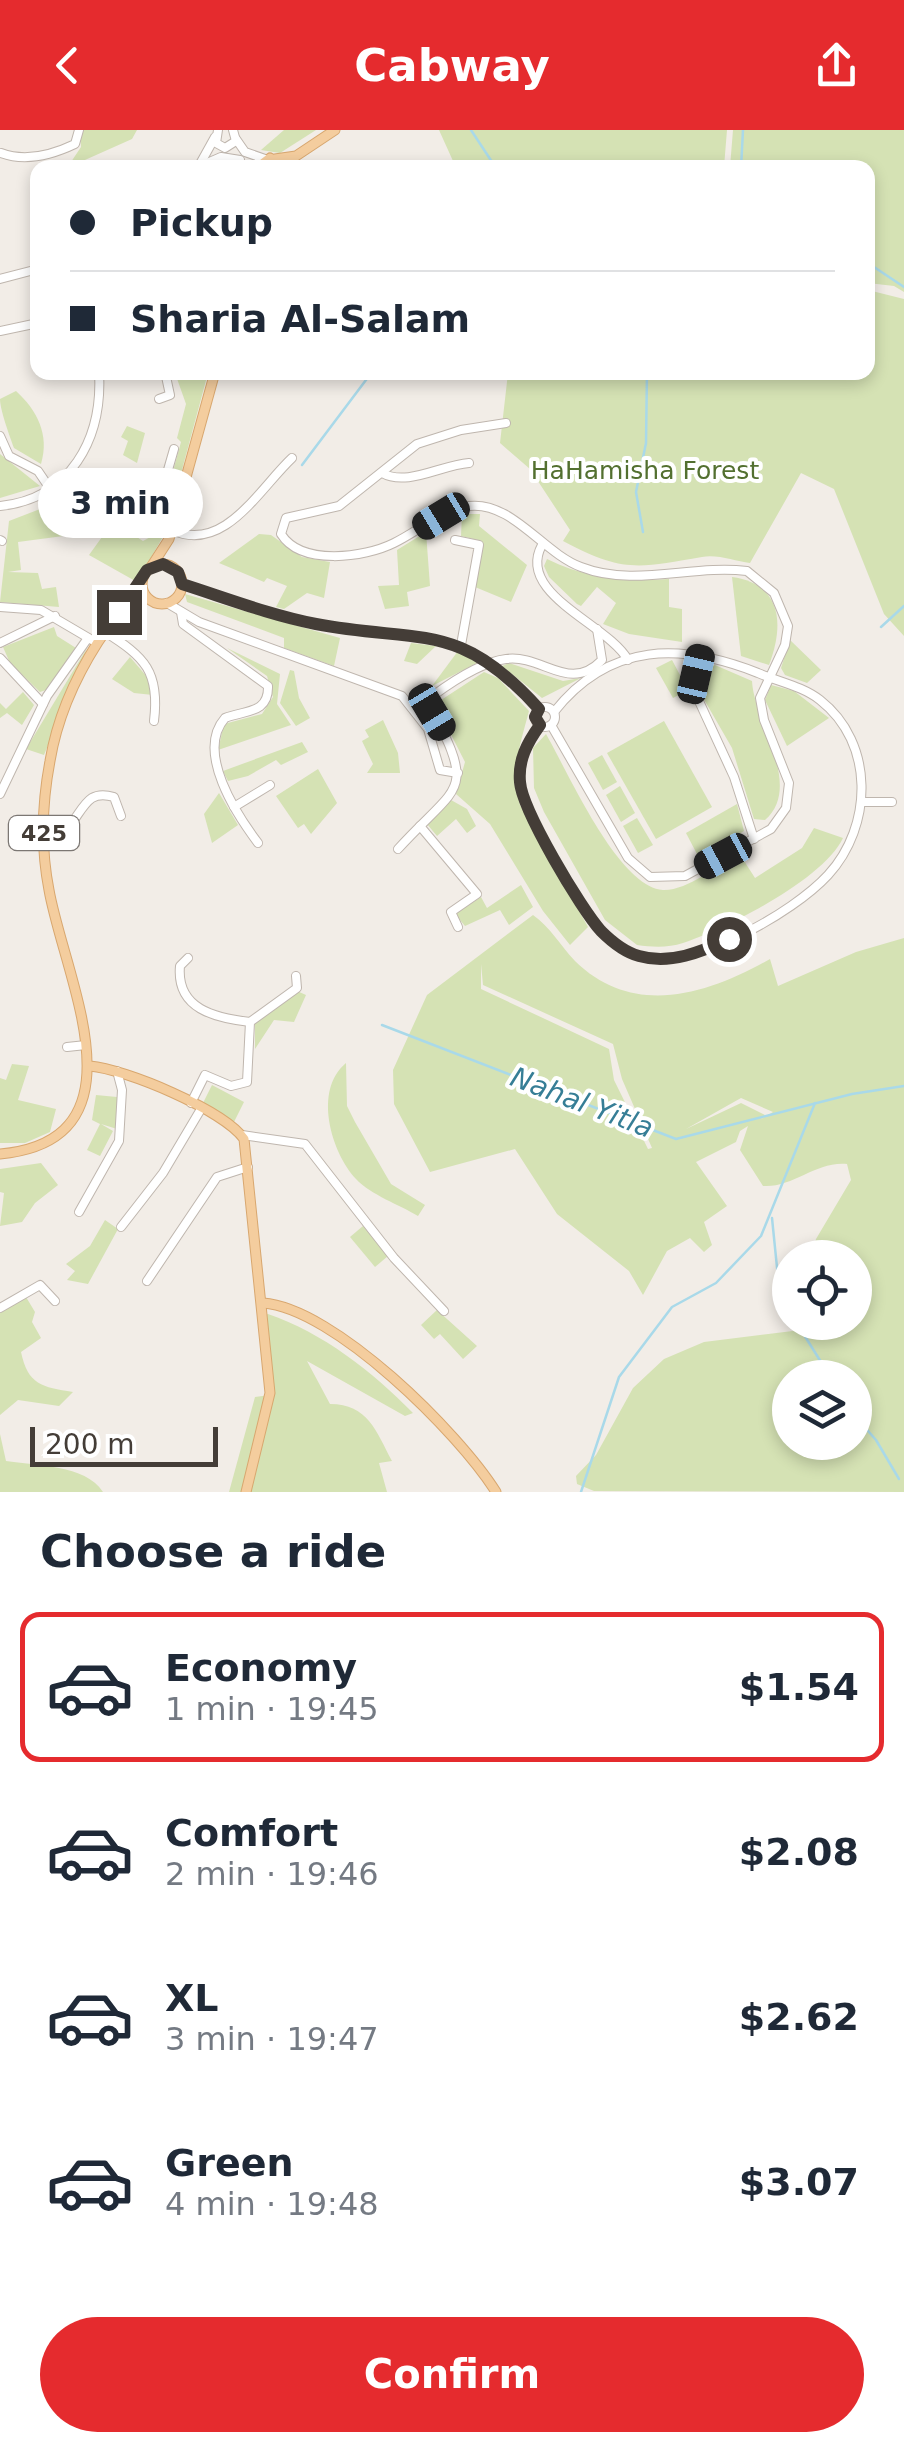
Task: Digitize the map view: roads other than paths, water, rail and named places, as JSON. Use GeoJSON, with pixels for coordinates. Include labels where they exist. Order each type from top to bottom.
{"type":"FeatureCollection","features":[{"type":"Feature","properties":{"kind":"main road"},"geometry":{"type":"LineString","coordinates":[[294,160],[335,130]]}},
{"type":"Feature","properties":{"kind":"main road"},"geometry":{"type":"LineString","coordinates":[[270,159],[302,152]]}},
{"type":"Feature","properties":{"kind":"main road","name":"425"},"geometry":{"type":"LineString","coordinates":[[90,1066],[49,892],[44,825],[56,736],[93,640],[105,632],[171,535],[213,380]]}},
{"type":"Feature","properties":{"kind":"main road","name":"425"},"geometry":{"type":"LineString","coordinates":[[171,535],[174,568],[182,584]]}},
{"type":"Feature","properties":{"kind":"main road"},"geometry":{"type":"LineString","coordinates":[[151,566],[163,564],[174,568]]}},
{"type":"Feature","properties":{"kind":"main road"},"geometry":{"type":"LineString","coordinates":[[142,580],[150,600]]}},
{"type":"Feature","properties":{"kind":"main road"},"geometry":{"type":"LineString","coordinates":[[119,612],[136,600],[168,602],[178,596],[182,584]]}},
{"type":"Feature","properties":{"kind":"main road"},"geometry":{"type":"LineString","coordinates":[[3,1152],[38,1146],[56,1136],[76,1113],[87,1088],[90,1066],[117,1071],[196,1106],[242,1136],[270,1393],[246,1492]]}},
{"type":"Feature","properties":{"kind":"main road"},"geometry":{"type":"LineString","coordinates":[[87,1088],[100,1076],[117,1071]]}},
{"type":"Feature","properties":{"kind":"main road"},"geometry":{"type":"LineString","coordinates":[[263,1303],[296,1312],[372,1360],[416,1401],[496,1492]]}},
{"type":"Feature","properties":{"kind":"street"},"geometry":{"type":"LineString","coordinates":[[1,154],[24,159],[65,148],[75,144],[79,130]]}},
{"type":"Feature","properties":{"kind":"street"},"geometry":{"type":"LineString","coordinates":[[203,160],[218,137],[235,133],[245,152],[270,159]]}},
{"type":"Feature","properties":{"kind":"street"},"geometry":{"type":"LineString","coordinates":[[218,137],[239,160]]}},
{"type":"Feature","properties":{"kind":"street"},"geometry":{"type":"LineString","coordinates":[[1,278],[30,270]]}},
{"type":"Feature","properties":{"kind":"street"},"geometry":{"type":"LineString","coordinates":[[0,331],[30,324]]}},
{"type":"Feature","properties":{"kind":"street"},"geometry":{"type":"LineString","coordinates":[[0,506],[29,501],[50,491],[69,474],[86,446],[98,409],[99,380]]}},
{"type":"Feature","properties":{"kind":"street"},"geometry":{"type":"LineString","coordinates":[[158,399],[170,395],[167,380]]}},
{"type":"Feature","properties":{"kind":"street"},"geometry":{"type":"LineString","coordinates":[[506,423],[417,444],[339,506],[286,518],[280,528],[284,540],[310,554],[379,549],[453,510],[476,506],[506,515],[542,545],[576,565],[603,574],[748,571],[774,593],[788,626],[784,647],[768,677],[761,694],[762,711],[785,764],[790,792],[778,823],[677,878],[644,874],[628,858],[551,725],[554,712],[590,680],[628,660],[660,652],[701,654],[768,677],[800,688],[835,714],[857,754],[862,802],[846,852],[804,897],[710,948],[672,958],[648,958],[614,943],[592,921],[524,804],[521,762],[540,725]]}},
{"type":"Feature","properties":{"kind":"street"},"geometry":{"type":"LineString","coordinates":[[0,436],[10,456],[38,471],[61,501],[90,499],[134,529],[145,531],[153,522],[174,449]]}},
{"type":"Feature","properties":{"kind":"street"},"geometry":{"type":"LineString","coordinates":[[171,535],[192,538],[216,531],[292,458]]}},
{"type":"Feature","properties":{"kind":"street"},"geometry":{"type":"LineString","coordinates":[[382,473],[406,479],[440,466],[469,462]]}},
{"type":"Feature","properties":{"kind":"street"},"geometry":{"type":"LineString","coordinates":[[455,540],[479,545],[461,645]]}},
{"type":"Feature","properties":{"kind":"street"},"geometry":{"type":"LineString","coordinates":[[542,545],[535,560],[540,579],[616,642],[628,660]]}},
{"type":"Feature","properties":{"kind":"street"},"geometry":{"type":"LineString","coordinates":[[182,584],[316,624],[420,634],[461,645],[490,662],[539,709]]}},
{"type":"Feature","properties":{"kind":"street"},"geometry":{"type":"LineString","coordinates":[[168,602],[180,612],[402,696],[428,729],[440,770],[458,773]]}},
{"type":"Feature","properties":{"kind":"street"},"geometry":{"type":"LineString","coordinates":[[0,607],[37,608],[93,640],[42,704],[0,794]]}},
{"type":"Feature","properties":{"kind":"street"},"geometry":{"type":"LineString","coordinates":[[180,612],[183,624],[268,686],[266,702],[260,709],[229,716],[218,725],[217,763],[234,807],[258,843]]}},
{"type":"Feature","properties":{"kind":"street"},"geometry":{"type":"LineString","coordinates":[[0,643],[55,616]]}},
{"type":"Feature","properties":{"kind":"street"},"geometry":{"type":"LineString","coordinates":[[398,849],[450,796],[458,773],[455,752],[430,702],[439,691],[490,662],[518,659],[560,675],[587,672],[602,660],[597,630]]}},
{"type":"Feature","properties":{"kind":"street"},"geometry":{"type":"LineString","coordinates":[[105,632],[137,655],[150,673],[157,696],[154,721]]}},
{"type":"Feature","properties":{"kind":"street"},"geometry":{"type":"LineString","coordinates":[[701,654],[698,699],[734,777],[754,839]]}},
{"type":"Feature","properties":{"kind":"street"},"geometry":{"type":"LineString","coordinates":[[0,658],[42,704]]}},
{"type":"Feature","properties":{"kind":"street"},"geometry":{"type":"LineString","coordinates":[[539,709],[548,707],[554,712]]}},
{"type":"Feature","properties":{"kind":"street"},"geometry":{"type":"LineString","coordinates":[[539,709],[535,717],[540,725]]}},
{"type":"Feature","properties":{"kind":"street"},"geometry":{"type":"LineString","coordinates":[[540,725],[551,725]]}},
{"type":"Feature","properties":{"kind":"street"},"geometry":{"type":"LineString","coordinates":[[234,807],[270,784]]}},
{"type":"Feature","properties":{"kind":"street"},"geometry":{"type":"LineString","coordinates":[[44,825],[74,820],[85,802],[100,794],[114,797],[121,816]]}},
{"type":"Feature","properties":{"kind":"street"},"geometry":{"type":"LineString","coordinates":[[862,802],[892,802]]}},
{"type":"Feature","properties":{"kind":"street"},"geometry":{"type":"LineString","coordinates":[[420,826],[478,894],[450,912],[458,927]]}},
{"type":"Feature","properties":{"kind":"street"},"geometry":{"type":"LineString","coordinates":[[188,958],[180,966],[178,977],[189,1000],[209,1015],[250,1022],[296,988],[296,976]]}},
{"type":"Feature","properties":{"kind":"street"},"geometry":{"type":"LineString","coordinates":[[121,1227],[163,1173],[196,1106],[205,1075],[232,1086],[247,1082],[250,1022]]}},
{"type":"Feature","properties":{"kind":"street"},"geometry":{"type":"LineString","coordinates":[[68,1047],[86,1045]]}},
{"type":"Feature","properties":{"kind":"street"},"geometry":{"type":"LineString","coordinates":[[79,1212],[118,1141],[122,1090],[117,1071]]}},
{"type":"Feature","properties":{"kind":"street"},"geometry":{"type":"LineString","coordinates":[[242,1136],[305,1144],[394,1258],[444,1311]]}},
{"type":"Feature","properties":{"kind":"street"},"geometry":{"type":"LineString","coordinates":[[147,1281],[217,1177],[248,1167]]}},
{"type":"Feature","properties":{"kind":"street"},"geometry":{"type":"LineString","coordinates":[[0,1308],[40,1286],[55,1301]]}},
{"type":"Feature","properties":{"kind":"waterway"},"geometry":{"type":"LineString","coordinates":[[471,130],[491,160]]}},
{"type":"Feature","properties":{"kind":"waterway"},"geometry":{"type":"LineString","coordinates":[[741,160],[743,130]]}},
{"type":"Feature","properties":{"kind":"waterway"},"geometry":{"type":"LineString","coordinates":[[875,268],[904,287]]}},
{"type":"Feature","properties":{"kind":"waterway"},"geometry":{"type":"LineString","coordinates":[[302,465],[366,380]]}},
{"type":"Feature","properties":{"kind":"waterway"},"geometry":{"type":"LineString","coordinates":[[643,532],[636,492],[646,443],[647,380]]}},
{"type":"Feature","properties":{"kind":"waterway"},"geometry":{"type":"LineString","coordinates":[[881,627],[904,606]]}},
{"type":"Feature","properties":{"kind":"waterway","name":"Nahal Yitla"},"geometry":{"type":"LineString","coordinates":[[382,1025],[676,1139],[852,1094],[904,1086]]}},
{"type":"Feature","properties":{"kind":"waterway"},"geometry":{"type":"LineString","coordinates":[[581,1492],[619,1377],[672,1307],[716,1283],[761,1236],[815,1103]]}},
{"type":"Feature","properties":{"kind":"waterway"},"geometry":{"type":"LineString","coordinates":[[772,1218],[774,1240]]}},
{"type":"Feature","properties":{"kind":"waterway"},"geometry":{"type":"LineString","coordinates":[[807,1340],[820,1360]]}},
{"type":"Feature","properties":{"kind":"waterway"},"geometry":{"type":"LineString","coordinates":[[872,1435],[899,1479]]}},
{"type":"Feature","properties":{"kind":"park label","name":"HaHamisha Forest"},"geometry":{"type":"Point","coordinates":[645,470]}}]}
